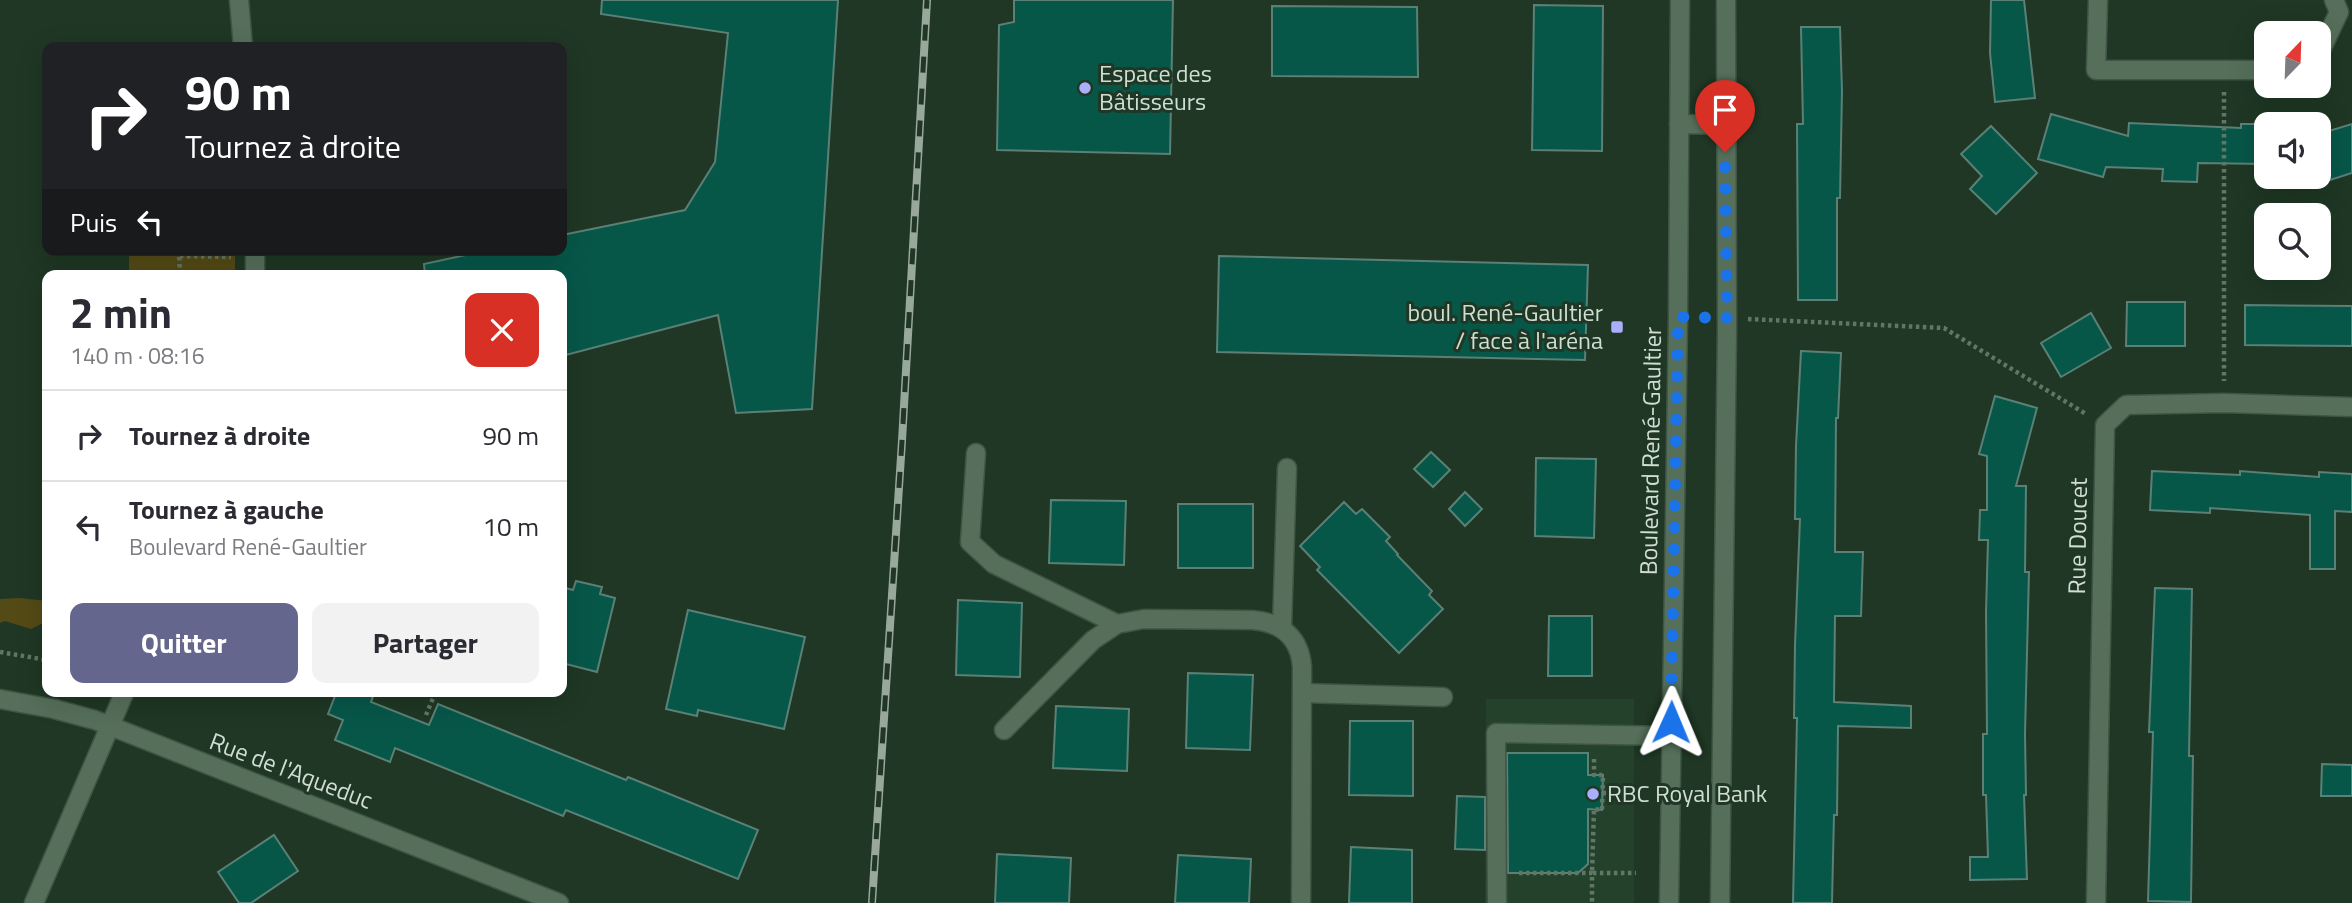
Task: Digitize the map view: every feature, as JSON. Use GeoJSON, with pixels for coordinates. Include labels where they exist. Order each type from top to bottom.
{"type":"FeatureCollection","features":[{"type":"Feature","properties":{"kind":"street"},"geometry":{"type":"LineString","coordinates":[[239,0],[243,42]]}},
{"type":"Feature","properties":{"kind":"street","name":"Boulevard René-Gaultier"},"geometry":{"type":"LineString","coordinates":[[1669,903],[1680,0]]}},
{"type":"Feature","properties":{"kind":"street"},"geometry":{"type":"LineString","coordinates":[[1720,903],[1727,318],[1726,0]]}},
{"type":"Feature","properties":{"kind":"street"},"geometry":{"type":"LineString","coordinates":[[2098,0],[2096,70],[2254,69]]}},
{"type":"Feature","properties":{"kind":"street"},"geometry":{"type":"LineString","coordinates":[[2331,29],[2339,12],[2334,0]]}},
{"type":"Feature","properties":{"kind":"street"},"geometry":{"type":"LineString","coordinates":[[1679,124],[1725,125]]}},
{"type":"Feature","properties":{"kind":"street"},"geometry":{"type":"LineString","coordinates":[[2105,425],[2126,405],[2224,403],[2352,407]]}},
{"type":"Feature","properties":{"kind":"street","name":"Rue Doucet"},"geometry":{"type":"LineString","coordinates":[[2096,903],[2105,425]]}},
{"type":"Feature","properties":{"kind":"street"},"geometry":{"type":"LineString","coordinates":[[976,453],[970,542],[995,564],[1117,624]]}},
{"type":"Feature","properties":{"kind":"street"},"geometry":{"type":"LineString","coordinates":[[1282,628],[1287,468]]}},
{"type":"Feature","properties":{"kind":"street"},"geometry":{"type":"LineString","coordinates":[[1004,730],[1093,640],[1117,624],[1144,619],[1252,620],[1265,621],[1282,628],[1299,649],[1303,667],[1301,903]]}},
{"type":"Feature","properties":{"kind":"street"},"geometry":{"type":"LineString","coordinates":[[1303,693],[1443,697]]}},
{"type":"Feature","properties":{"kind":"street"},"geometry":{"type":"LineString","coordinates":[[34,903],[122,697]]}},
{"type":"Feature","properties":{"kind":"street","name":"Rue de l'Aqueduc"},"geometry":{"type":"LineString","coordinates":[[0,699],[54,709],[109,726],[559,903]]}},
{"type":"Feature","properties":{"kind":"street"},"geometry":{"type":"LineString","coordinates":[[1497,903],[1496,733],[1671,736]]}},
{"type":"Feature","properties":{"kind":"path"},"geometry":{"type":"LineString","coordinates":[[2224,70],[2224,403]]}},
{"type":"Feature","properties":{"kind":"path"},"geometry":{"type":"LineString","coordinates":[[221,256],[235,257]]}},
{"type":"Feature","properties":{"kind":"path"},"geometry":{"type":"LineString","coordinates":[[1727,318],[1944,328],[2105,425]]}},
{"type":"Feature","properties":{"kind":"path"},"geometry":{"type":"LineString","coordinates":[[0,652],[42,659]]}},
{"type":"Feature","properties":{"kind":"path"},"geometry":{"type":"LineString","coordinates":[[426,715],[434,697]]}},
{"type":"Feature","properties":{"kind":"path"},"geometry":{"type":"LineString","coordinates":[[1592,903],[1594,809],[1602,810],[1603,793],[1603,775],[1594,775],[1594,755],[1605,756]]}},
{"type":"Feature","properties":{"kind":"path"},"geometry":{"type":"LineString","coordinates":[[1603,793],[1637,793]]}},
{"type":"Feature","properties":{"kind":"path"},"geometry":{"type":"LineString","coordinates":[[1507,873],[1636,873]]}},
{"type":"Feature","properties":{"kind":"shaded area"},"geometry":{"type":"Polygon","coordinates":[[[129,256],[235,256],[235,270],[129,270],[129,256]]]}},
{"type":"Feature","properties":{"kind":"shaded area"},"geometry":{"type":"Polygon","coordinates":[[[0,599],[42,600],[42,624],[31,629],[5,621],[0,623],[0,599]]]}},
{"type":"Feature","properties":{"kind":"shaded area"},"geometry":{"type":"Polygon","coordinates":[[[1486,699],[1634,699],[1634,903],[1485,903],[1486,699]]]}},
{"type":"Feature","properties":{"kind":"building"},"geometry":{"type":"Polygon","coordinates":[[[602,0],[838,0],[812,409],[736,413],[718,315],[567,355],[567,270],[425,270],[424,264],[461,256],[567,256],[567,234],[685,210],[715,162],[728,33],[601,14],[602,0]]]}},
{"type":"Feature","properties":{"kind":"building","name":"Espace des Bâtisseurs"},"geometry":{"type":"Polygon","coordinates":[[[1014,0],[1173,0],[1170,154],[997,150],[999,25],[1014,22],[1014,0]]]}},
{"type":"Feature","properties":{"kind":"building"},"geometry":{"type":"Polygon","coordinates":[[[1991,0],[2024,0],[2035,98],[1995,102],[1990,53],[1991,0]]]}},
{"type":"Feature","properties":{"kind":"building"},"geometry":{"type":"Polygon","coordinates":[[[1534,5],[1603,6],[1602,151],[1532,150],[1534,5]]]}},
{"type":"Feature","properties":{"kind":"building"},"geometry":{"type":"Polygon","coordinates":[[[1272,6],[1417,7],[1418,77],[1272,76],[1272,6]]]}},
{"type":"Feature","properties":{"kind":"building"},"geometry":{"type":"Polygon","coordinates":[[[1801,27],[1840,27],[1842,91],[1840,198],[1837,198],[1837,300],[1798,300],[1797,124],[1803,124],[1801,27]]]}},
{"type":"Feature","properties":{"kind":"building"},"geometry":{"type":"Polygon","coordinates":[[[2051,114],[2128,136],[2129,123],[2241,128],[2241,124],[2254,124],[2254,164],[2198,163],[2197,182],[2162,181],[2163,169],[2106,167],[2103,177],[2038,159],[2051,114]]]}},
{"type":"Feature","properties":{"kind":"building"},"geometry":{"type":"Polygon","coordinates":[[[2352,124],[2352,173],[2331,180],[2331,130],[2352,124]]]}},
{"type":"Feature","properties":{"kind":"building"},"geometry":{"type":"Polygon","coordinates":[[[1991,126],[2037,173],[1996,214],[1970,189],[1982,176],[1961,154],[1991,126]]]}},
{"type":"Feature","properties":{"kind":"building"},"geometry":{"type":"Polygon","coordinates":[[[1219,256],[1588,265],[1585,360],[1217,352],[1219,256]]]}},
{"type":"Feature","properties":{"kind":"building"},"geometry":{"type":"Polygon","coordinates":[[[2127,302],[2185,302],[2185,346],[2126,346],[2127,302]]]}},
{"type":"Feature","properties":{"kind":"building"},"geometry":{"type":"Polygon","coordinates":[[[2245,305],[2352,306],[2352,346],[2245,345],[2245,305]]]}},
{"type":"Feature","properties":{"kind":"building"},"geometry":{"type":"Polygon","coordinates":[[[2091,313],[2111,348],[2061,377],[2041,343],[2091,313]]]}},
{"type":"Feature","properties":{"kind":"building"},"geometry":{"type":"Polygon","coordinates":[[[1801,351],[1841,353],[1836,418],[1835,552],[1863,552],[1861,616],[1835,616],[1834,702],[1911,706],[1911,728],[1838,726],[1832,903],[1793,903],[1797,718],[1794,718],[1795,645],[1800,519],[1795,519],[1796,446],[1801,351]]]}},
{"type":"Feature","properties":{"kind":"building"},"geometry":{"type":"Polygon","coordinates":[[[1995,396],[2037,408],[2016,486],[2026,486],[2025,572],[2029,572],[2024,795],[2027,879],[1970,880],[1970,857],[1988,857],[1986,795],[1983,795],[1983,734],[1987,734],[1988,540],[1979,540],[1980,510],[1987,510],[1987,456],[1979,454],[1995,396]]]}},
{"type":"Feature","properties":{"kind":"building"},"geometry":{"type":"Polygon","coordinates":[[[1431,452],[1450,470],[1433,487],[1414,469],[1431,452]]]}},
{"type":"Feature","properties":{"kind":"building"},"geometry":{"type":"Polygon","coordinates":[[[1536,458],[1596,459],[1594,538],[1535,536],[1536,458]]]}},
{"type":"Feature","properties":{"kind":"building"},"geometry":{"type":"Polygon","coordinates":[[[2152,471],[2240,475],[2240,471],[2319,477],[2319,472],[2352,474],[2352,512],[2335,511],[2335,569],[2310,569],[2310,515],[2210,508],[2210,513],[2150,510],[2152,471]]]}},
{"type":"Feature","properties":{"kind":"building"},"geometry":{"type":"Polygon","coordinates":[[[1465,492],[1482,509],[1465,526],[1449,509],[1465,492]]]}},
{"type":"Feature","properties":{"kind":"building"},"geometry":{"type":"Polygon","coordinates":[[[1051,500],[1126,501],[1124,565],[1049,563],[1051,500]]]}},
{"type":"Feature","properties":{"kind":"building"},"geometry":{"type":"Polygon","coordinates":[[[1344,502],[1356,514],[1362,509],[1390,537],[1386,541],[1432,591],[1429,595],[1443,609],[1399,653],[1317,570],[1320,567],[1300,546],[1344,502]]]}},
{"type":"Feature","properties":{"kind":"building"},"geometry":{"type":"Polygon","coordinates":[[[1178,504],[1253,504],[1253,568],[1178,568],[1178,504]]]}},
{"type":"Feature","properties":{"kind":"building"},"geometry":{"type":"Polygon","coordinates":[[[576,581],[602,587],[600,594],[615,598],[597,672],[567,664],[567,588],[573,590],[576,581]]]}},
{"type":"Feature","properties":{"kind":"building"},"geometry":{"type":"Polygon","coordinates":[[[2155,588],[2192,589],[2189,756],[2193,756],[2191,902],[2148,901],[2153,732],[2149,732],[2155,588]]]}},
{"type":"Feature","properties":{"kind":"building"},"geometry":{"type":"Polygon","coordinates":[[[958,600],[1022,603],[1020,677],[956,675],[958,600]]]}},
{"type":"Feature","properties":{"kind":"building"},"geometry":{"type":"Polygon","coordinates":[[[688,610],[805,637],[784,729],[698,710],[697,716],[666,709],[688,610]]]}},
{"type":"Feature","properties":{"kind":"building"},"geometry":{"type":"Polygon","coordinates":[[[1549,616],[1592,616],[1592,676],[1548,676],[1549,616]]]}},
{"type":"Feature","properties":{"kind":"building"},"geometry":{"type":"Polygon","coordinates":[[[1188,673],[1253,675],[1250,750],[1186,748],[1188,673]]]}},
{"type":"Feature","properties":{"kind":"building"},"geometry":{"type":"Polygon","coordinates":[[[335,697],[373,697],[371,702],[429,725],[438,704],[758,830],[738,879],[566,810],[563,816],[395,748],[390,762],[335,740],[343,720],[328,714],[335,697]]]}},
{"type":"Feature","properties":{"kind":"building"},"geometry":{"type":"Polygon","coordinates":[[[1056,706],[1129,709],[1127,771],[1053,768],[1056,706]]]}},
{"type":"Feature","properties":{"kind":"building"},"geometry":{"type":"Polygon","coordinates":[[[1350,721],[1413,721],[1413,796],[1349,795],[1350,721]]]}},
{"type":"Feature","properties":{"kind":"building"},"geometry":{"type":"Polygon","coordinates":[[[1507,753],[1588,753],[1588,775],[1603,775],[1602,810],[1588,809],[1588,864],[1578,873],[1508,873],[1507,753]]]}},
{"type":"Feature","properties":{"kind":"building"},"geometry":{"type":"Polygon","coordinates":[[[2322,764],[2352,765],[2352,796],[2321,796],[2322,764]]]}},
{"type":"Feature","properties":{"kind":"building"},"geometry":{"type":"Polygon","coordinates":[[[1457,796],[1485,797],[1485,850],[1455,849],[1457,796]]]}},
{"type":"Feature","properties":{"kind":"building"},"geometry":{"type":"Polygon","coordinates":[[[274,835],[298,871],[251,903],[239,903],[218,872],[274,835]]]}},
{"type":"Feature","properties":{"kind":"building"},"geometry":{"type":"Polygon","coordinates":[[[1351,847],[1412,850],[1412,903],[1349,903],[1351,847]]]}},
{"type":"Feature","properties":{"kind":"building"},"geometry":{"type":"Polygon","coordinates":[[[997,854],[1071,858],[1069,903],[995,903],[997,854]]]}},
{"type":"Feature","properties":{"kind":"building"},"geometry":{"type":"Polygon","coordinates":[[[1178,855],[1251,859],[1249,903],[1175,903],[1178,855]]]}},
{"type":"Feature","properties":{"kind":"railway"},"geometry":{"type":"LineString","coordinates":[[872,903],[927,0]]}},
{"type":"Feature","properties":{"kind":"place","name":"Espace des Bâtisseurs"},"geometry":{"type":"Point","coordinates":[1085,88]}},
{"type":"Feature","properties":{"kind":"place","name":"boul. René-Gaultier / face à l'aréna"},"geometry":{"type":"Point","coordinates":[1617,327]}},
{"type":"Feature","properties":{"kind":"place","name":"RBC Royal Bank"},"geometry":{"type":"Point","coordinates":[1593,794]}},
{"type":"Feature","properties":{"kind":"route"},"geometry":{"type":"LineString","coordinates":[[1671,722],[1678,317],[1727,318],[1725,152]]}}]}
